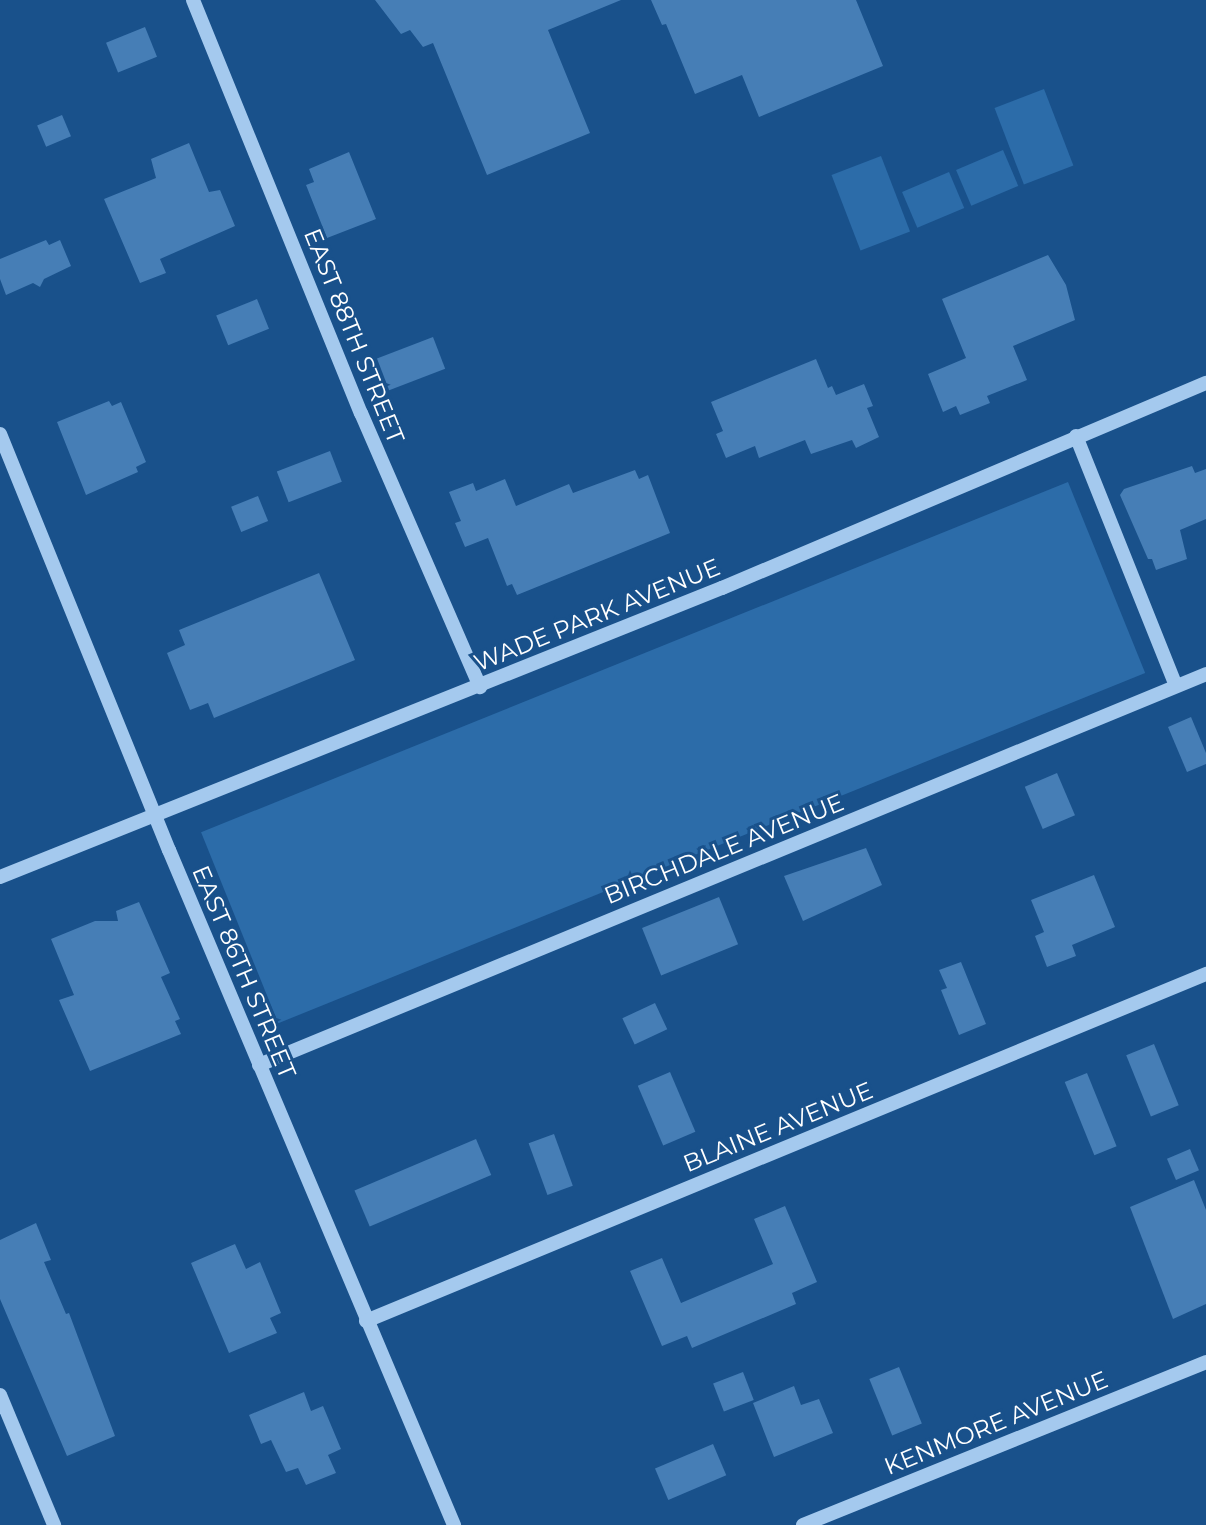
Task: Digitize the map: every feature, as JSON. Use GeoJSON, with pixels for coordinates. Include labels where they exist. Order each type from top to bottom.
{"type":"FeatureCollection","features":[{"type":"Feature","properties":{"kind":"street","name":"EAST 88TH STREET"},"geometry":{"type":"LineString","coordinates":[[193,0],[367,427],[480,687]]}},
{"type":"Feature","properties":{"kind":"street","name":"WADE PARK AVENUE"},"geometry":{"type":"LineString","coordinates":[[0,877],[154,812],[480,687],[722,588],[1206,383]]}},
{"type":"Feature","properties":{"kind":"street","name":"EAST 86TH STREET"},"geometry":{"type":"LineString","coordinates":[[0,434],[259,1065],[454,1525]]}},
{"type":"Feature","properties":{"kind":"street"},"geometry":{"type":"LineString","coordinates":[[1076,436],[1176,686]]}},
{"type":"Feature","properties":{"kind":"street","name":"BIRCHDALE AVENUE"},"geometry":{"type":"LineString","coordinates":[[259,1065],[1206,674]]}},
{"type":"Feature","properties":{"kind":"street","name":"BLAINE AVENUE"},"geometry":{"type":"LineString","coordinates":[[366,1321],[1206,974]]}},
{"type":"Feature","properties":{"kind":"street","name":"KENMORE AVENUE"},"geometry":{"type":"LineString","coordinates":[[803,1525],[1206,1362]]}},
{"type":"Feature","properties":{"kind":"street"},"geometry":{"type":"LineString","coordinates":[[0,1395],[54,1525]]}},
{"type":"Feature","properties":{"kind":"shaded area"},"geometry":{"type":"Polygon","coordinates":[[[1044,89],[1073,166],[1024,185],[995,108],[1044,89]]]}},
{"type":"Feature","properties":{"kind":"shaded area"},"geometry":{"type":"Polygon","coordinates":[[[1003,150],[1018,186],[971,206],[956,170],[1003,150]]]}},
{"type":"Feature","properties":{"kind":"shaded area"},"geometry":{"type":"Polygon","coordinates":[[[881,156],[910,232],[861,251],[832,175],[881,156]]]}},
{"type":"Feature","properties":{"kind":"shaded area"},"geometry":{"type":"Polygon","coordinates":[[[949,172],[964,208],[917,228],[902,192],[949,172]]]}},
{"type":"Feature","properties":{"kind":"shaded area"},"geometry":{"type":"Polygon","coordinates":[[[1068,482],[1145,673],[278,1023],[201,832],[1068,482]]]}},
{"type":"Feature","properties":{"kind":"building"},"geometry":{"type":"Polygon","coordinates":[[[375,0],[621,0],[548,30],[590,133],[487,175],[433,43],[423,47],[410,30],[401,34],[375,0]]]}},
{"type":"Feature","properties":{"kind":"building"},"geometry":{"type":"Polygon","coordinates":[[[651,0],[856,0],[883,66],[759,117],[742,75],[695,94],[666,24],[662,25],[651,0]]]}},
{"type":"Feature","properties":{"kind":"building"},"geometry":{"type":"Polygon","coordinates":[[[145,27],[157,57],[118,72],[106,43],[145,27]]]}},
{"type":"Feature","properties":{"kind":"building"},"geometry":{"type":"Polygon","coordinates":[[[62,115],[71,136],[46,147],[37,126],[62,115]]]}},
{"type":"Feature","properties":{"kind":"building"},"geometry":{"type":"Polygon","coordinates":[[[189,143],[209,192],[220,190],[235,226],[160,259],[166,273],[140,283],[104,199],[156,178],[151,159],[189,143]]]}},
{"type":"Feature","properties":{"kind":"building"},"geometry":{"type":"Polygon","coordinates":[[[349,152],[376,219],[327,238],[306,185],[314,182],[309,169],[349,152]]]}},
{"type":"Feature","properties":{"kind":"building"},"geometry":{"type":"Polygon","coordinates":[[[46,240],[49,245],[60,240],[71,266],[44,279],[40,287],[33,283],[6,295],[0,279],[0,259],[46,240]]]}},
{"type":"Feature","properties":{"kind":"building"},"geometry":{"type":"Polygon","coordinates":[[[1048,255],[1066,285],[1075,320],[1013,346],[1027,380],[987,396],[990,403],[960,415],[956,406],[943,412],[928,374],[966,358],[942,299],[1048,255]]]}},
{"type":"Feature","properties":{"kind":"building"},"geometry":{"type":"Polygon","coordinates":[[[257,299],[269,329],[228,345],[216,315],[257,299]]]}},
{"type":"Feature","properties":{"kind":"building"},"geometry":{"type":"Polygon","coordinates":[[[433,337],[445,369],[389,390],[377,359],[433,337]]]}},
{"type":"Feature","properties":{"kind":"building"},"geometry":{"type":"Polygon","coordinates":[[[816,359],[828,388],[832,386],[836,395],[864,384],[873,406],[867,408],[879,437],[856,448],[852,440],[811,454],[805,440],[759,458],[755,446],[726,458],[716,434],[723,431],[711,402],[816,359]]]}},
{"type":"Feature","properties":{"kind":"building"},"geometry":{"type":"Polygon","coordinates":[[[109,401],[112,406],[121,402],[146,462],[136,467],[138,472],[86,495],[57,422],[109,401]]]}},
{"type":"Feature","properties":{"kind":"building"},"geometry":{"type":"Polygon","coordinates":[[[330,451],[342,482],[289,502],[277,471],[330,451]]]}},
{"type":"Feature","properties":{"kind":"building"},"geometry":{"type":"Polygon","coordinates":[[[1192,466],[1195,473],[1206,469],[1206,519],[1180,530],[1187,559],[1156,570],[1152,559],[1148,559],[1120,495],[1124,489],[1192,466]]]}},
{"type":"Feature","properties":{"kind":"building"},"geometry":{"type":"Polygon","coordinates":[[[635,470],[639,479],[648,475],[670,533],[517,595],[512,584],[507,586],[488,538],[465,547],[455,523],[461,521],[449,492],[473,483],[476,491],[505,479],[516,506],[569,484],[573,493],[635,470]]]}},
{"type":"Feature","properties":{"kind":"building"},"geometry":{"type":"Polygon","coordinates":[[[258,496],[268,521],[241,532],[231,507],[258,496]]]}},
{"type":"Feature","properties":{"kind":"building"},"geometry":{"type":"Polygon","coordinates":[[[319,573],[355,660],[214,718],[208,703],[190,710],[167,653],[185,645],[179,630],[319,573]]]}},
{"type":"Feature","properties":{"kind":"building"},"geometry":{"type":"Polygon","coordinates":[[[1191,717],[1206,753],[1206,764],[1187,772],[1168,727],[1191,717]]]}},
{"type":"Feature","properties":{"kind":"building"},"geometry":{"type":"Polygon","coordinates":[[[1057,773],[1075,815],[1043,829],[1025,787],[1057,773]]]}},
{"type":"Feature","properties":{"kind":"building"},"geometry":{"type":"Polygon","coordinates":[[[866,848],[882,885],[803,921],[784,876],[866,848]]]}},
{"type":"Feature","properties":{"kind":"building"},"geometry":{"type":"Polygon","coordinates":[[[1094,875],[1115,927],[1072,945],[1076,956],[1047,967],[1035,936],[1044,932],[1031,900],[1094,875]]]}},
{"type":"Feature","properties":{"kind":"building"},"geometry":{"type":"Polygon","coordinates":[[[719,897],[738,944],[661,975],[642,928],[719,897]]]}},
{"type":"Feature","properties":{"kind":"building"},"geometry":{"type":"Polygon","coordinates":[[[139,902],[170,973],[161,977],[180,1019],[175,1021],[181,1034],[90,1071],[59,1000],[74,995],[51,939],[95,921],[118,921],[116,911],[139,902]]]}},
{"type":"Feature","properties":{"kind":"building"},"geometry":{"type":"Polygon","coordinates":[[[961,962],[986,1024],[959,1035],[941,990],[947,988],[939,970],[961,962]]]}},
{"type":"Feature","properties":{"kind":"building"},"geometry":{"type":"Polygon","coordinates":[[[655,1003],[667,1029],[635,1044],[622,1018],[655,1003]]]}},
{"type":"Feature","properties":{"kind":"building"},"geometry":{"type":"Polygon","coordinates":[[[1154,1044],[1179,1105],[1151,1116],[1126,1055],[1154,1044]]]}},
{"type":"Feature","properties":{"kind":"building"},"geometry":{"type":"Polygon","coordinates":[[[670,1072],[695,1132],[663,1146],[638,1086],[670,1072]]]}},
{"type":"Feature","properties":{"kind":"building"},"geometry":{"type":"Polygon","coordinates":[[[1087,1073],[1117,1146],[1094,1155],[1065,1082],[1087,1073]]]}},
{"type":"Feature","properties":{"kind":"building"},"geometry":{"type":"Polygon","coordinates":[[[554,1134],[573,1186],[547,1195],[529,1143],[554,1134]]]}},
{"type":"Feature","properties":{"kind":"building"},"geometry":{"type":"Polygon","coordinates":[[[476,1139],[491,1175],[370,1226],[354,1191],[476,1139]]]}},
{"type":"Feature","properties":{"kind":"building"},"geometry":{"type":"Polygon","coordinates":[[[1190,1149],[1199,1170],[1176,1180],[1167,1159],[1190,1149]]]}},
{"type":"Feature","properties":{"kind":"building"},"geometry":{"type":"Polygon","coordinates":[[[1194,1180],[1206,1210],[1206,1304],[1173,1319],[1130,1207],[1194,1180]]]}},
{"type":"Feature","properties":{"kind":"building"},"geometry":{"type":"Polygon","coordinates":[[[785,1206],[817,1282],[792,1293],[796,1304],[692,1348],[687,1336],[662,1346],[630,1271],[662,1258],[681,1303],[773,1264],[754,1219],[785,1206]]]}},
{"type":"Feature","properties":{"kind":"building"},"geometry":{"type":"Polygon","coordinates":[[[36,1223],[51,1260],[44,1262],[66,1314],[69,1313],[115,1436],[67,1456],[0,1299],[0,1240],[36,1223]]]}},
{"type":"Feature","properties":{"kind":"building"},"geometry":{"type":"Polygon","coordinates":[[[235,1244],[246,1269],[260,1262],[281,1313],[270,1318],[277,1333],[229,1353],[191,1263],[235,1244]]]}},
{"type":"Feature","properties":{"kind":"building"},"geometry":{"type":"Polygon","coordinates":[[[899,1367],[922,1424],[892,1436],[869,1379],[899,1367]]]}},
{"type":"Feature","properties":{"kind":"building"},"geometry":{"type":"Polygon","coordinates":[[[743,1372],[754,1400],[724,1411],[713,1383],[743,1372]]]}},
{"type":"Feature","properties":{"kind":"building"},"geometry":{"type":"Polygon","coordinates":[[[794,1386],[801,1405],[819,1399],[833,1433],[774,1457],[753,1403],[794,1386]]]}},
{"type":"Feature","properties":{"kind":"building"},"geometry":{"type":"Polygon","coordinates":[[[304,1392],[311,1411],[323,1406],[341,1449],[328,1455],[336,1473],[306,1485],[298,1468],[286,1472],[271,1440],[261,1444],[249,1415],[304,1392]]]}},
{"type":"Feature","properties":{"kind":"building"},"geometry":{"type":"Polygon","coordinates":[[[713,1444],[726,1475],[668,1500],[655,1469],[713,1444]]]}}]}
